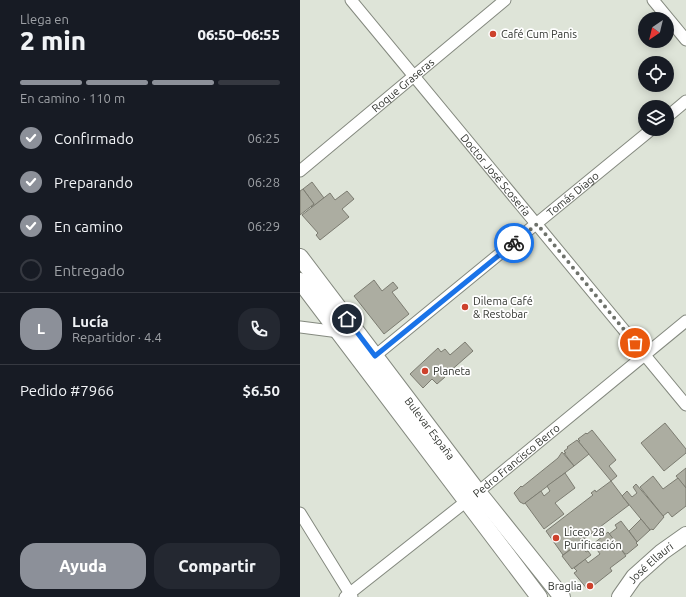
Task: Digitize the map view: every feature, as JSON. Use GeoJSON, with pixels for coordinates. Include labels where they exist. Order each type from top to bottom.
{"type":"FeatureCollection","features":[{"type":"Feature","properties":{"kind":"main road","name":"Bulevar España"},"geometry":{"type":"LineString","coordinates":[[300,257],[369,361],[472,497],[539,597]]}},
{"type":"Feature","properties":{"kind":"main road","name":"Bulevar España"},"geometry":{"type":"LineString","coordinates":[[300,281],[339,332],[369,361]]}},
{"type":"Feature","properties":{"kind":"main road","name":"Bulevar España"},"geometry":{"type":"LineString","coordinates":[[472,497],[562,597]]}},
{"type":"Feature","properties":{"kind":"main road","name":"José Ellauri"},"geometry":{"type":"LineString","coordinates":[[620,597],[634,577],[662,552],[686,535]]}},
{"type":"Feature","properties":{"kind":"street","name":"Doctor José Scosería"},"geometry":{"type":"LineString","coordinates":[[351,0],[686,405]]}},
{"type":"Feature","properties":{"kind":"street","name":"Roque Graseras"},"geometry":{"type":"LineString","coordinates":[[300,171],[505,0]]}},
{"type":"Feature","properties":{"kind":"street"},"geometry":{"type":"LineString","coordinates":[[653,0],[686,40]]}},
{"type":"Feature","properties":{"kind":"street"},"geometry":{"type":"LineString","coordinates":[[674,111],[686,101]]}},
{"type":"Feature","properties":{"kind":"street","name":"Tomás Diago"},"geometry":{"type":"LineString","coordinates":[[369,361],[644,136]]}},
{"type":"Feature","properties":{"kind":"street","name":"Pedro Francisco Berro"},"geometry":{"type":"LineString","coordinates":[[349,596],[686,321]]}},
{"type":"Feature","properties":{"kind":"street"},"geometry":{"type":"LineString","coordinates":[[300,327],[339,332]]}},
{"type":"Feature","properties":{"kind":"street"},"geometry":{"type":"LineString","coordinates":[[300,513],[349,596]]}},
{"type":"Feature","properties":{"kind":"building"},"geometry":{"type":"Polygon","coordinates":[[[312,182],[324,198],[312,207],[311,206],[314,204],[303,189],[312,182]]]}},
{"type":"Feature","properties":{"kind":"building"},"geometry":{"type":"Polygon","coordinates":[[[303,189],[314,204],[300,215],[300,191],[303,189]]]}},
{"type":"Feature","properties":{"kind":"building"},"geometry":{"type":"Polygon","coordinates":[[[347,191],[354,199],[342,209],[349,217],[320,240],[316,235],[318,233],[302,215],[330,193],[335,200],[347,191]]]}},
{"type":"Feature","properties":{"kind":"building"},"geometry":{"type":"Polygon","coordinates":[[[374,280],[382,291],[393,282],[398,288],[392,292],[409,314],[384,334],[354,296],[374,280]]]}},
{"type":"Feature","properties":{"kind":"building"},"geometry":{"type":"Polygon","coordinates":[[[465,342],[473,351],[448,373],[445,369],[441,372],[445,377],[437,384],[432,379],[423,388],[410,374],[438,348],[441,352],[445,349],[450,355],[465,342]]]}},
{"type":"Feature","properties":{"kind":"building"},"geometry":{"type":"Polygon","coordinates":[[[665,423],[686,449],[686,453],[664,471],[641,443],[665,423]]]}},
{"type":"Feature","properties":{"kind":"building"},"geometry":{"type":"Polygon","coordinates":[[[592,430],[616,460],[609,466],[617,476],[611,481],[578,441],[580,441],[578,439],[592,430]]]}},
{"type":"Feature","properties":{"kind":"building"},"geometry":{"type":"Polygon","coordinates":[[[577,440],[589,454],[574,466],[564,451],[577,440]]]}},
{"type":"Feature","properties":{"kind":"building"},"geometry":{"type":"Polygon","coordinates":[[[562,452],[574,466],[524,504],[520,502],[514,493],[558,458],[562,452]]]}},
{"type":"Feature","properties":{"kind":"building"},"geometry":{"type":"Polygon","coordinates":[[[686,468],[686,488],[676,476],[686,468]]]}},
{"type":"Feature","properties":{"kind":"building"},"geometry":{"type":"Polygon","coordinates":[[[565,473],[575,488],[555,503],[564,514],[544,529],[525,503],[541,491],[544,496],[550,491],[547,486],[565,473]]]}},
{"type":"Feature","properties":{"kind":"building"},"geometry":{"type":"Polygon","coordinates":[[[653,476],[663,489],[678,478],[686,488],[686,506],[672,517],[668,512],[663,516],[640,487],[653,476]]]}},
{"type":"Feature","properties":{"kind":"building"},"geometry":{"type":"Polygon","coordinates":[[[611,481],[629,505],[563,555],[546,531],[593,495],[591,493],[595,490],[596,492],[611,481]]]}},
{"type":"Feature","properties":{"kind":"building"},"geometry":{"type":"Polygon","coordinates":[[[636,484],[664,517],[653,530],[650,530],[622,496],[627,491],[632,497],[637,493],[633,487],[636,484]]]}},
{"type":"Feature","properties":{"kind":"building"},"geometry":{"type":"Polygon","coordinates":[[[641,519],[650,530],[637,542],[629,531],[641,519]]]}},
{"type":"Feature","properties":{"kind":"building"},"geometry":{"type":"Polygon","coordinates":[[[621,521],[638,545],[627,554],[625,554],[609,534],[617,528],[615,525],[621,521]]]}},
{"type":"Feature","properties":{"kind":"building"},"geometry":{"type":"Polygon","coordinates":[[[608,532],[626,556],[610,568],[612,571],[588,590],[574,573],[577,571],[574,568],[585,559],[588,563],[600,554],[593,544],[608,532]]]}},
{"type":"Feature","properties":{"kind":"building"},"geometry":{"type":"Polygon","coordinates":[[[579,543],[586,552],[588,551],[591,555],[572,569],[562,556],[579,543]]]}},
{"type":"Feature","properties":{"kind":"way so far"},"geometry":{"type":"LineString","coordinates":[[514,243],[537,224],[635,343]]}},
{"type":"Feature","properties":{"kind":"place","name":"Café Cum Panis"},"geometry":{"type":"Point","coordinates":[493,34]}},
{"type":"Feature","properties":{"kind":"place","name":"Dilema Café & Restobar"},"geometry":{"type":"Point","coordinates":[465,307]}},
{"type":"Feature","properties":{"kind":"place","name":"Planeta"},"geometry":{"type":"Point","coordinates":[425,371]}},
{"type":"Feature","properties":{"kind":"place","name":"Liceo 28 Purificación"},"geometry":{"type":"Point","coordinates":[556,538]}},
{"type":"Feature","properties":{"kind":"place","name":"Braglia"},"geometry":{"type":"Point","coordinates":[590,586]}},
{"type":"Feature","properties":{"kind":"route"},"geometry":{"type":"LineString","coordinates":[[347,319],[375,356],[514,243]]}}]}
